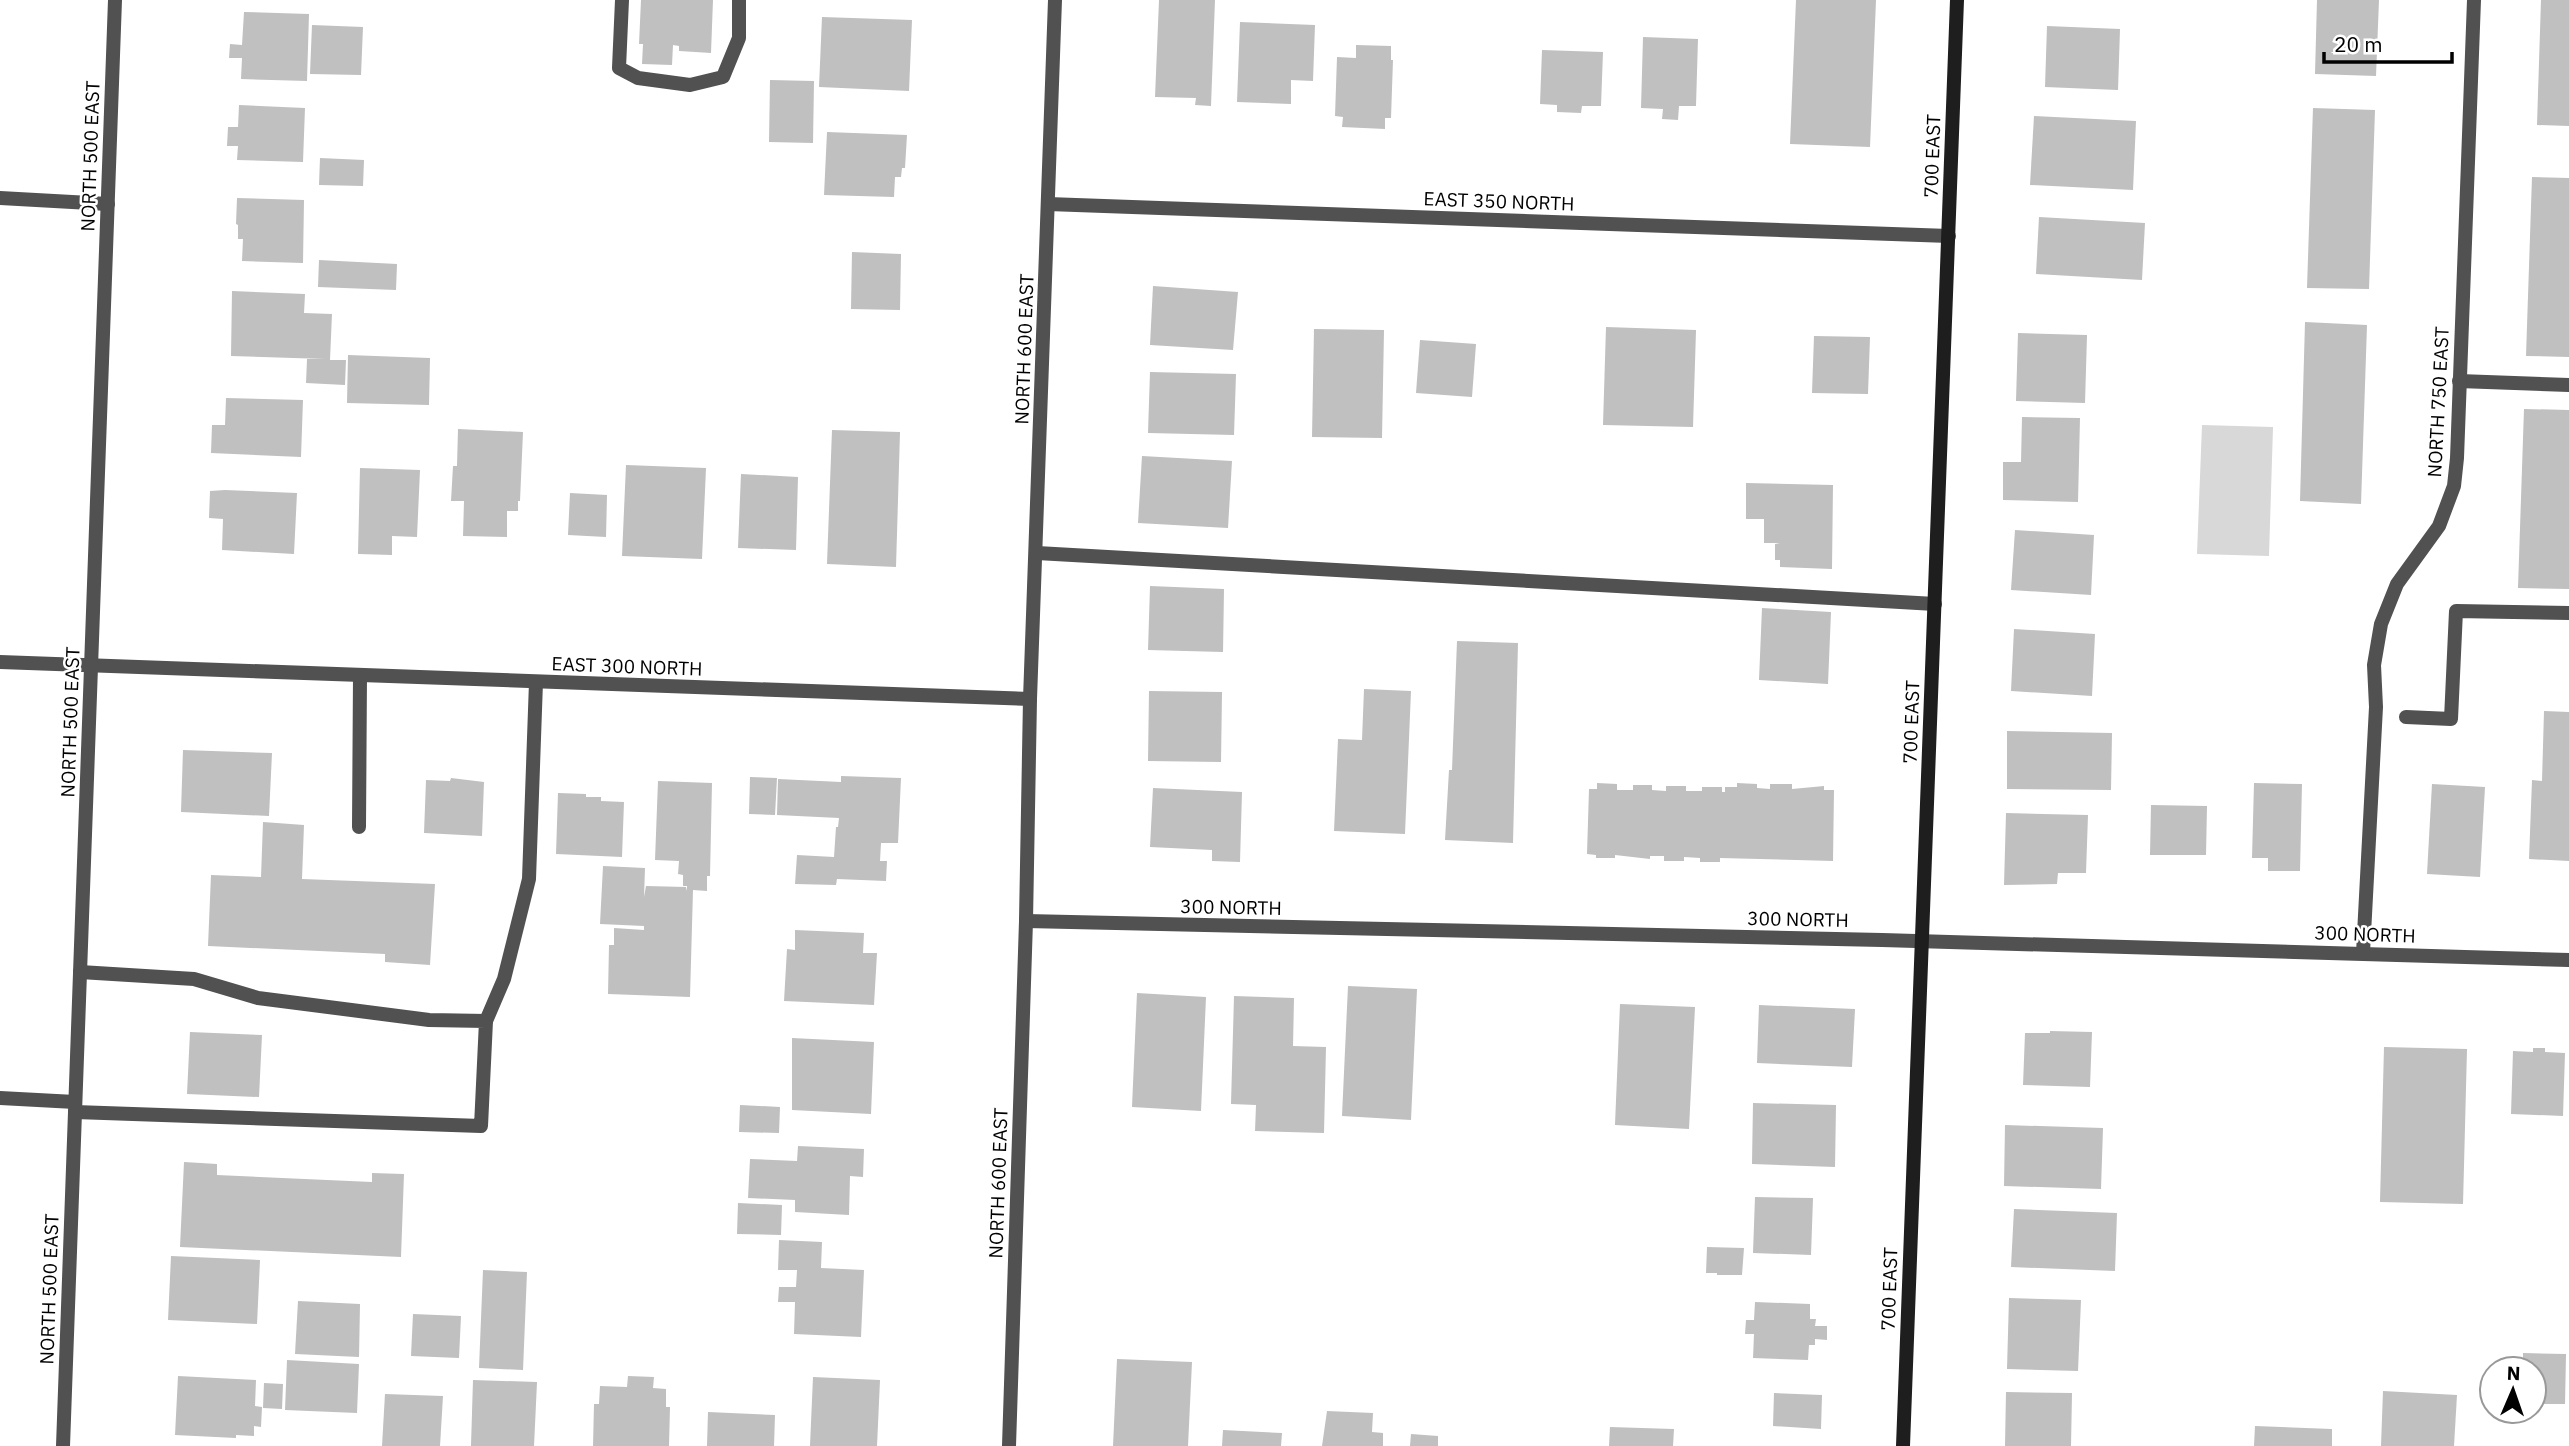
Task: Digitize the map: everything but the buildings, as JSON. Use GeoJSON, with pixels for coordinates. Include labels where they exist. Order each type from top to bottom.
{"type":"FeatureCollection","features":[{"type":"Feature","properties":{"kind":"street","name":"NORTH 500 EAST"},"geometry":{"type":"LineString","coordinates":[[63,1446],[115,0]]}},
{"type":"Feature","properties":{"kind":"street"},"geometry":{"type":"LineString","coordinates":[[622,0],[619,68],[638,78],[690,85],[723,77],[738,38],[739,0]]}},
{"type":"Feature","properties":{"kind":"street","name":"NORTH 600 EAST"},"geometry":{"type":"LineString","coordinates":[[1030,699],[1055,0]]}},
{"type":"Feature","properties":{"kind":"street","name":"700 EAST"},"geometry":{"type":"LineString","coordinates":[[1903,1446],[1957,0]]}},
{"type":"Feature","properties":{"kind":"street","name":"NORTH 750 EAST"},"geometry":{"type":"LineString","coordinates":[[2363,953],[2376,707],[2374,666],[2381,624],[2397,584],[2440,526],[2454,486],[2474,0]]}},
{"type":"Feature","properties":{"kind":"street"},"geometry":{"type":"LineString","coordinates":[[0,198],[108,204]]}},
{"type":"Feature","properties":{"kind":"street","name":"EAST 350 NORTH"},"geometry":{"type":"LineString","coordinates":[[1048,204],[1949,236]]}},
{"type":"Feature","properties":{"kind":"street"},"geometry":{"type":"LineString","coordinates":[[2459,381],[2569,385]]}},
{"type":"Feature","properties":{"kind":"street"},"geometry":{"type":"LineString","coordinates":[[1037,553],[1935,604]]}},
{"type":"Feature","properties":{"kind":"street"},"geometry":{"type":"LineString","coordinates":[[2406,717],[2451,719],[2456,611],[2569,613]]}},
{"type":"Feature","properties":{"kind":"street","name":"EAST 300 NORTH"},"geometry":{"type":"LineString","coordinates":[[0,662],[1030,699]]}},
{"type":"Feature","properties":{"kind":"street"},"geometry":{"type":"LineString","coordinates":[[359,827],[360,676]]}},
{"type":"Feature","properties":{"kind":"street"},"geometry":{"type":"LineString","coordinates":[[0,1098],[75,1107],[481,1126],[486,1021],[504,979],[529,879],[536,682]]}},
{"type":"Feature","properties":{"kind":"street"},"geometry":{"type":"LineString","coordinates":[[1026,921],[1030,699]]}},
{"type":"Feature","properties":{"kind":"street","name":"NORTH 600 EAST"},"geometry":{"type":"LineString","coordinates":[[1009,1446],[1026,921]]}},
{"type":"Feature","properties":{"kind":"street","name":"300 NORTH"},"geometry":{"type":"LineString","coordinates":[[1026,921],[2569,960]]}},
{"type":"Feature","properties":{"kind":"street"},"geometry":{"type":"LineString","coordinates":[[80,972],[194,979],[258,998],[429,1020],[486,1021]]}},
{"type":"Feature","properties":{"kind":"shaded area"},"geometry":{"type":"Polygon","coordinates":[[[2202,425],[2273,427],[2269,556],[2197,554],[2202,425]]]}}]}
